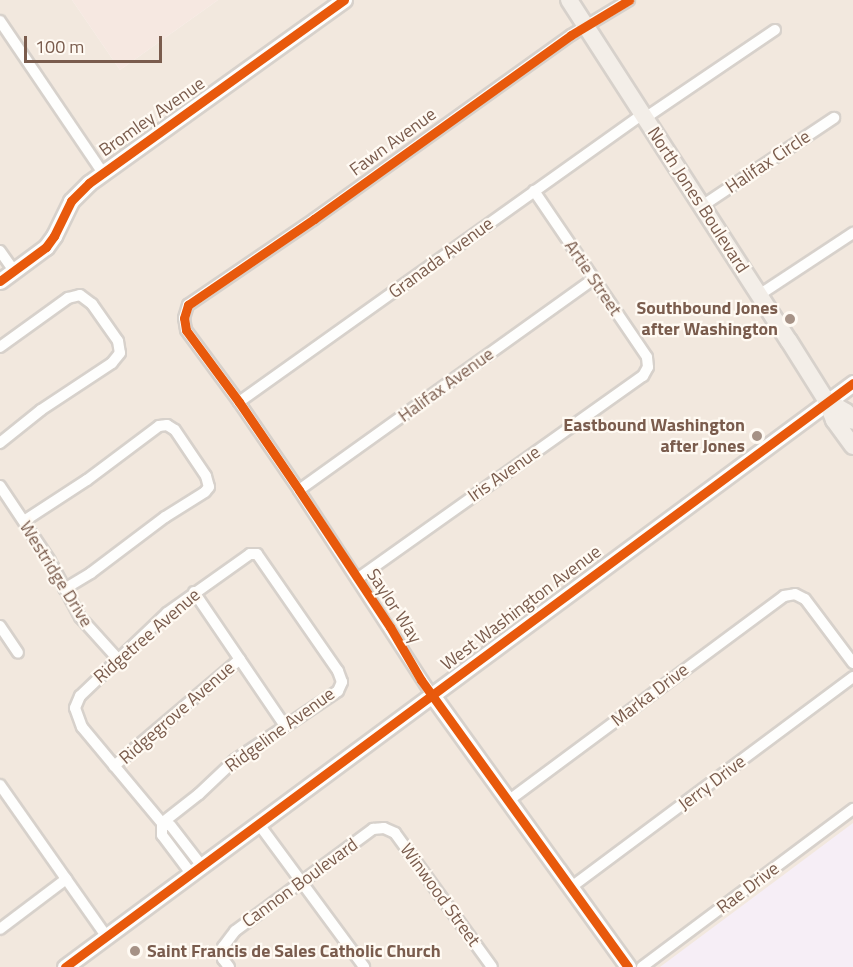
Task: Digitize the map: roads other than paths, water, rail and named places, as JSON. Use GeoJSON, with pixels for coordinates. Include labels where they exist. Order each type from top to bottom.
{"type":"FeatureCollection","features":[{"type":"Feature","properties":{"kind":"main road","name":"Bromley Avenue"},"geometry":{"type":"LineString","coordinates":[[0,281],[46,247],[76,194],[103,172],[344,0]]}},
{"type":"Feature","properties":{"kind":"main road","name":"North Jones Boulevard"},"geometry":{"type":"LineString","coordinates":[[569,0],[826,400],[834,420],[853,446]]}},
{"type":"Feature","properties":{"kind":"main road","name":"West Washington Avenue"},"geometry":{"type":"LineString","coordinates":[[65,967],[826,400],[853,383]]}},
{"type":"Feature","properties":{"kind":"main road","name":"North Jones Boulevard"},"geometry":{"type":"LineString","coordinates":[[826,400],[846,412],[853,422]]}},
{"type":"Feature","properties":{"kind":"main road","name":"Saylor Way"},"geometry":{"type":"LineString","coordinates":[[432,695],[627,967]]}},
{"type":"Feature","properties":{"kind":"street","name":"Fawn Avenue"},"geometry":{"type":"LineString","coordinates":[[184,318],[188,305],[314,219],[571,35],[629,0]]}},
{"type":"Feature","properties":{"kind":"street"},"geometry":{"type":"LineString","coordinates":[[0,21],[103,172]]}},
{"type":"Feature","properties":{"kind":"street","name":"Granada Avenue"},"geometry":{"type":"LineString","coordinates":[[239,402],[534,190],[775,30]]}},
{"type":"Feature","properties":{"kind":"street","name":"Halifax Circle"},"geometry":{"type":"LineString","coordinates":[[702,206],[834,118]]}},
{"type":"Feature","properties":{"kind":"street","name":"Artie Street"},"geometry":{"type":"LineString","coordinates":[[534,190],[647,357],[648,367]]}},
{"type":"Feature","properties":{"kind":"street"},"geometry":{"type":"LineString","coordinates":[[759,296],[853,233]]}},
{"type":"Feature","properties":{"kind":"street"},"geometry":{"type":"LineString","coordinates":[[0,251],[14,271]]}},
{"type":"Feature","properties":{"kind":"street","name":"Halifax Avenue"},"geometry":{"type":"LineString","coordinates":[[299,490],[594,279]]}},
{"type":"Feature","properties":{"kind":"street"},"geometry":{"type":"LineString","coordinates":[[0,347],[68,298],[80,295],[93,304],[118,341],[120,353],[112,363],[41,410],[0,443]]}},
{"type":"Feature","properties":{"kind":"street","name":"Saylor Way"},"geometry":{"type":"LineString","coordinates":[[184,318],[186,330],[299,490],[432,695]]}},
{"type":"Feature","properties":{"kind":"street","name":"Iris Avenue"},"geometry":{"type":"LineString","coordinates":[[357,579],[643,376],[648,367]]}},
{"type":"Feature","properties":{"kind":"street"},"geometry":{"type":"LineString","coordinates":[[24,521],[87,480],[152,429],[167,425],[175,430],[206,476],[209,487],[64,589]]}},
{"type":"Feature","properties":{"kind":"street","name":"Westridge Drive"},"geometry":{"type":"LineString","coordinates":[[0,486],[24,521],[80,617],[117,658]]}},
{"type":"Feature","properties":{"kind":"street","name":"Ridgetree Avenue"},"geometry":{"type":"LineString","coordinates":[[114,766],[82,727],[75,708],[80,696],[117,658],[194,592],[250,554],[257,554],[338,671],[342,682]]}},
{"type":"Feature","properties":{"kind":"street"},"geometry":{"type":"LineString","coordinates":[[194,592],[285,726]]}},
{"type":"Feature","properties":{"kind":"street","name":"Marka Drive"},"geometry":{"type":"LineString","coordinates":[[508,801],[784,596],[795,594],[805,599],[853,663]]}},
{"type":"Feature","properties":{"kind":"street"},"geometry":{"type":"LineString","coordinates":[[0,626],[18,653]]}},
{"type":"Feature","properties":{"kind":"street","name":"Ridgegrove Avenue"},"geometry":{"type":"LineString","coordinates":[[114,766],[240,659]]}},
{"type":"Feature","properties":{"kind":"street","name":"Jerry Drive"},"geometry":{"type":"LineString","coordinates":[[570,888],[853,677]]}},
{"type":"Feature","properties":{"kind":"street","name":"Ridgeline Avenue"},"geometry":{"type":"LineString","coordinates":[[162,823],[199,794],[235,760],[338,691],[342,682]]}},
{"type":"Feature","properties":{"kind":"street"},"geometry":{"type":"LineString","coordinates":[[114,766],[162,823],[162,835],[196,868]]}},
{"type":"Feature","properties":{"kind":"street"},"geometry":{"type":"LineString","coordinates":[[0,785],[106,936]]}},
{"type":"Feature","properties":{"kind":"street","name":"Rae Drive"},"geometry":{"type":"LineString","coordinates":[[642,967],[853,809]]}},
{"type":"Feature","properties":{"kind":"street"},"geometry":{"type":"LineString","coordinates":[[258,823],[303,881],[364,967]]}},
{"type":"Feature","properties":{"kind":"street","name":"Cannon Boulevard"},"geometry":{"type":"LineString","coordinates":[[229,967],[223,959],[223,947],[235,931],[373,829],[384,828]]}},
{"type":"Feature","properties":{"kind":"street","name":"Winwood Street"},"geometry":{"type":"LineString","coordinates":[[384,828],[395,833],[492,967]]}},
{"type":"Feature","properties":{"kind":"street"},"geometry":{"type":"LineString","coordinates":[[0,929],[66,879]]}},
{"type":"Feature","properties":{"kind":"place","name":"Southbound Jones after Washington"},"geometry":{"type":"Point","coordinates":[790,319]}},
{"type":"Feature","properties":{"kind":"place","name":"Eastbound Washington after Jones"},"geometry":{"type":"Point","coordinates":[757,436]}},
{"type":"Feature","properties":{"kind":"place","name":"Saint Francis de Sales Catholic Church"},"geometry":{"type":"Point","coordinates":[135,951]}}]}
